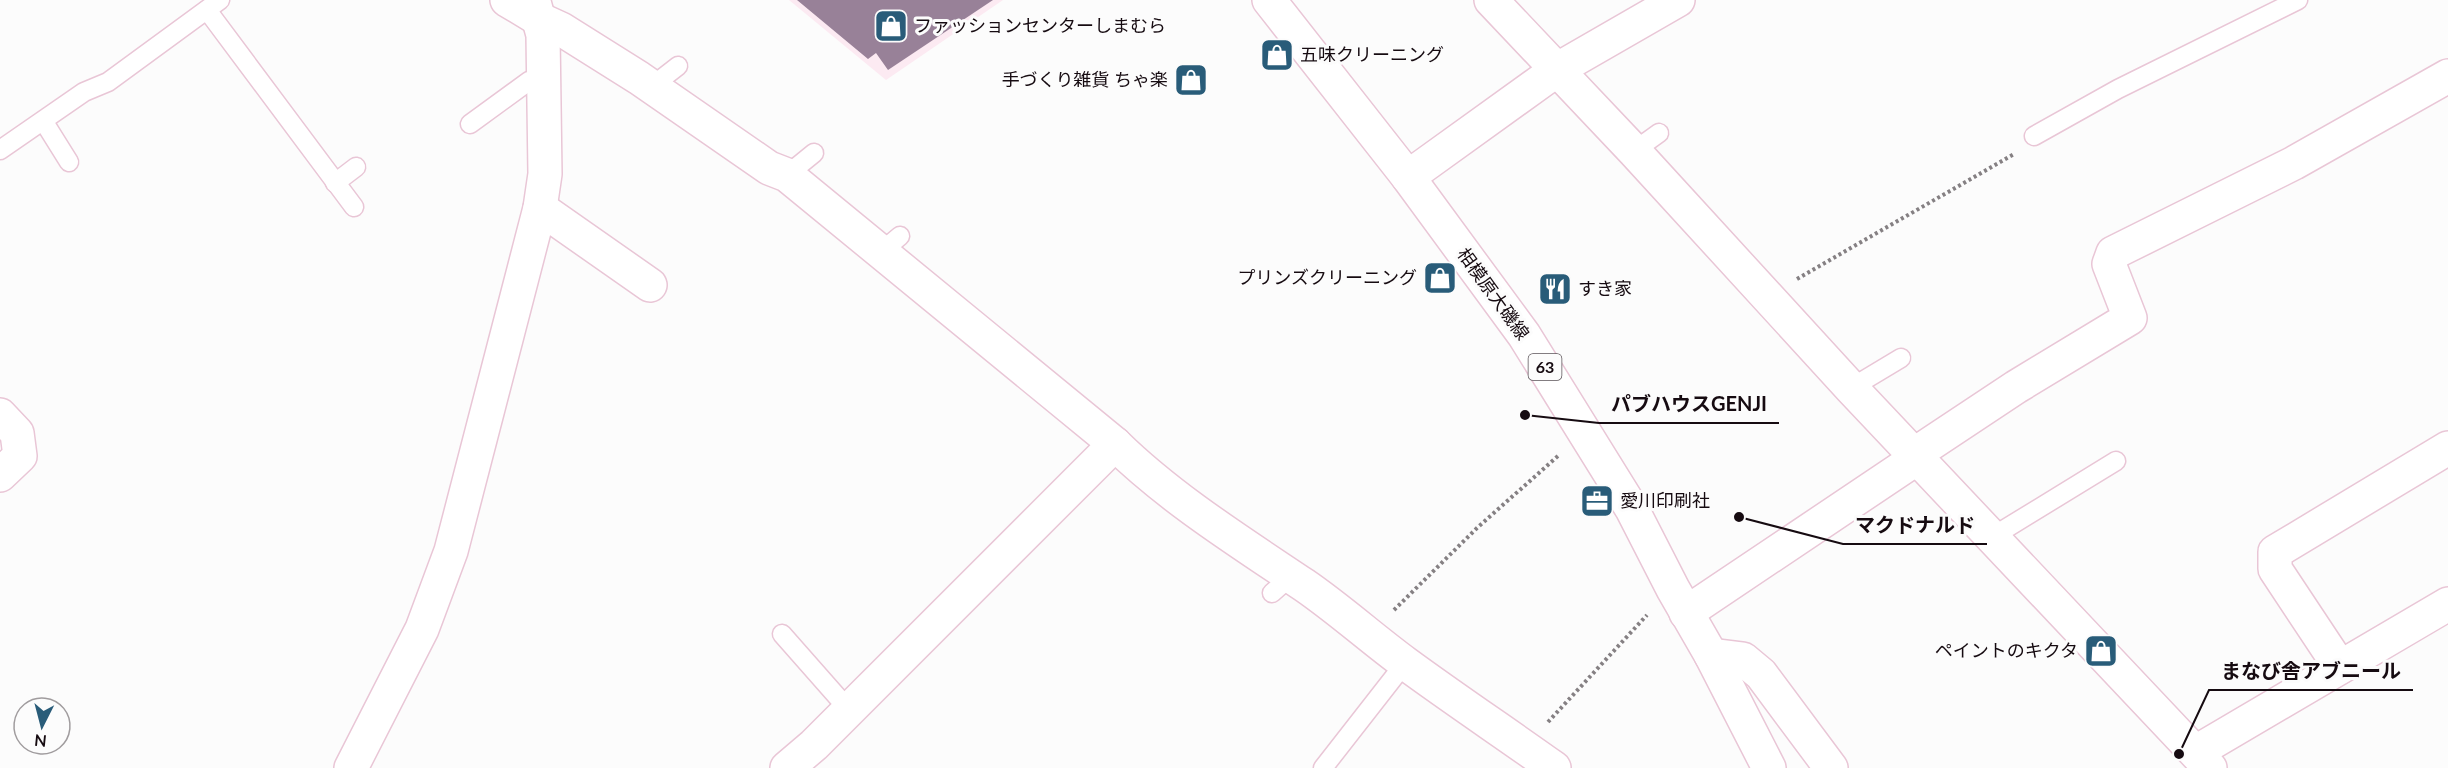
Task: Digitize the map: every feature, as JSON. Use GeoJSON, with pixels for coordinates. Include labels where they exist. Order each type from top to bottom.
{"type":"FeatureCollection","features":[{"type":"Feature","properties":{"kind":"street"},"geometry":{"type":"LineString","coordinates":[[507,0],[535,9],[561,29],[769,168],[787,175],[891,244],[1064,391],[1132,461],[1249,550],[1281,585],[1358,624],[1405,663],[1554,768]]}},
{"type":"Feature","properties":{"kind":"street"},"geometry":{"type":"LineString","coordinates":[[1491,0],[1558,69],[1647,142],[1767,296],[2203,760],[2340,667],[2448,604]]}},
{"type":"Feature","properties":{"kind":"street"},"geometry":{"type":"LineString","coordinates":[[1408,177],[1558,69],[1678,0]]}},
{"type":"Feature","properties":{"kind":"street","name":"相模原大磯線"},"geometry":{"type":"LineString","coordinates":[[1281,4],[1524,335],[1632,509],[1680,601],[1712,655],[1769,768]]}},
{"type":"Feature","properties":{"kind":"street"},"geometry":{"type":"LineString","coordinates":[[351,768],[422,629],[451,551],[540,208],[545,174],[543,35],[535,9]]}},
{"type":"Feature","properties":{"kind":"street"},"geometry":{"type":"LineString","coordinates":[[1680,601],[1914,460],[1915,454],[2016,387],[2130,318],[2109,264],[2113,253],[2294,163],[2448,76]]}},
{"type":"Feature","properties":{"kind":"street"},"geometry":{"type":"LineString","coordinates":[[540,208],[650,285]]}},
{"type":"Feature","properties":{"kind":"street"},"geometry":{"type":"LineString","coordinates":[[0,415],[16,433],[20,456],[0,475]]}},
{"type":"Feature","properties":{"kind":"street"},"geometry":{"type":"LineString","coordinates":[[787,768],[849,710],[1114,444]]}},
{"type":"Feature","properties":{"kind":"street"},"geometry":{"type":"LineString","coordinates":[[2340,667],[2275,569],[2275,552],[2448,448]]}},
{"type":"Feature","properties":{"kind":"street"},"geometry":{"type":"LineString","coordinates":[[1712,655],[1743,659],[1761,674],[1831,768]]}},
{"type":"Feature","properties":{"kind":"lane"},"geometry":{"type":"LineString","coordinates":[[2034,136],[2118,89],[2298,0]]}},
{"type":"Feature","properties":{"kind":"lane"},"geometry":{"type":"LineString","coordinates":[[0,150],[44,122],[84,92],[108,82],[214,5],[335,183],[354,207]]}},
{"type":"Feature","properties":{"kind":"lane"},"geometry":{"type":"LineString","coordinates":[[651,87],[678,66]]}},
{"type":"Feature","properties":{"kind":"lane"},"geometry":{"type":"LineString","coordinates":[[470,124],[529,81],[542,80]]}},
{"type":"Feature","properties":{"kind":"lane"},"geometry":{"type":"LineString","coordinates":[[44,122],[69,162]]}},
{"type":"Feature","properties":{"kind":"lane"},"geometry":{"type":"LineString","coordinates":[[787,175],[814,153]]}},
{"type":"Feature","properties":{"kind":"lane"},"geometry":{"type":"LineString","coordinates":[[335,183],[356,167]]}},
{"type":"Feature","properties":{"kind":"lane"},"geometry":{"type":"LineString","coordinates":[[1851,388],[1900,358]]}},
{"type":"Feature","properties":{"kind":"lane"},"geometry":{"type":"LineString","coordinates":[[1992,537],[2116,461]]}},
{"type":"Feature","properties":{"kind":"lane"},"geometry":{"type":"LineString","coordinates":[[782,634],[849,710]]}},
{"type":"Feature","properties":{"kind":"lane"},"geometry":{"type":"LineString","coordinates":[[1323,768],[1405,663]]}},
{"type":"Feature","properties":{"kind":"path"},"geometry":{"type":"LineString","coordinates":[[1767,296],[2027,147],[2034,136]]}},
{"type":"Feature","properties":{"kind":"path"},"geometry":{"type":"LineString","coordinates":[[1369,634],[1477,528],[1584,432]]}},
{"type":"Feature","properties":{"kind":"path"},"geometry":{"type":"LineString","coordinates":[[1525,747],[1620,641],[1680,601]]}},
{"type":"Feature","properties":{"kind":"shaded area","name":"ファッションセンターしまむら"},"geometry":{"type":"Polygon","coordinates":[[[789,0],[1003,0],[886,80],[789,0]]]}},
{"type":"Feature","properties":{"kind":"building","name":"ファッションセンターしまむら"},"geometry":{"type":"Polygon","coordinates":[[[797,0],[993,0],[888,70],[876,53],[868,59],[797,0]]]}},
{"type":"Feature","properties":{"kind":"place","name":"ファッションセンターしまむら"},"geometry":{"type":"Point","coordinates":[891,26]}},
{"type":"Feature","properties":{"kind":"place","name":"五味クリーニング"},"geometry":{"type":"Point","coordinates":[1277,55]}},
{"type":"Feature","properties":{"kind":"place","name":"手づくり雑貨 ちゃ楽"},"geometry":{"type":"Point","coordinates":[1191,80]}},
{"type":"Feature","properties":{"kind":"place","name":"プリンズクリーニング"},"geometry":{"type":"Point","coordinates":[1440,278]}},
{"type":"Feature","properties":{"kind":"place","name":"すき家"},"geometry":{"type":"Point","coordinates":[1555,289]}},
{"type":"Feature","properties":{"kind":"place","name":"パブハウスGENJI"},"geometry":{"type":"Point","coordinates":[1525,415]}},
{"type":"Feature","properties":{"kind":"place","name":"愛川印刷社"},"geometry":{"type":"Point","coordinates":[1597,501]}},
{"type":"Feature","properties":{"kind":"place","name":"マクドナルド"},"geometry":{"type":"Point","coordinates":[1739,517]}},
{"type":"Feature","properties":{"kind":"place","name":"ペイントのキクタ"},"geometry":{"type":"Point","coordinates":[2101,651]}},
{"type":"Feature","properties":{"kind":"place","name":"まなび舎アブニール"},"geometry":{"type":"Point","coordinates":[2179,754]}}]}
